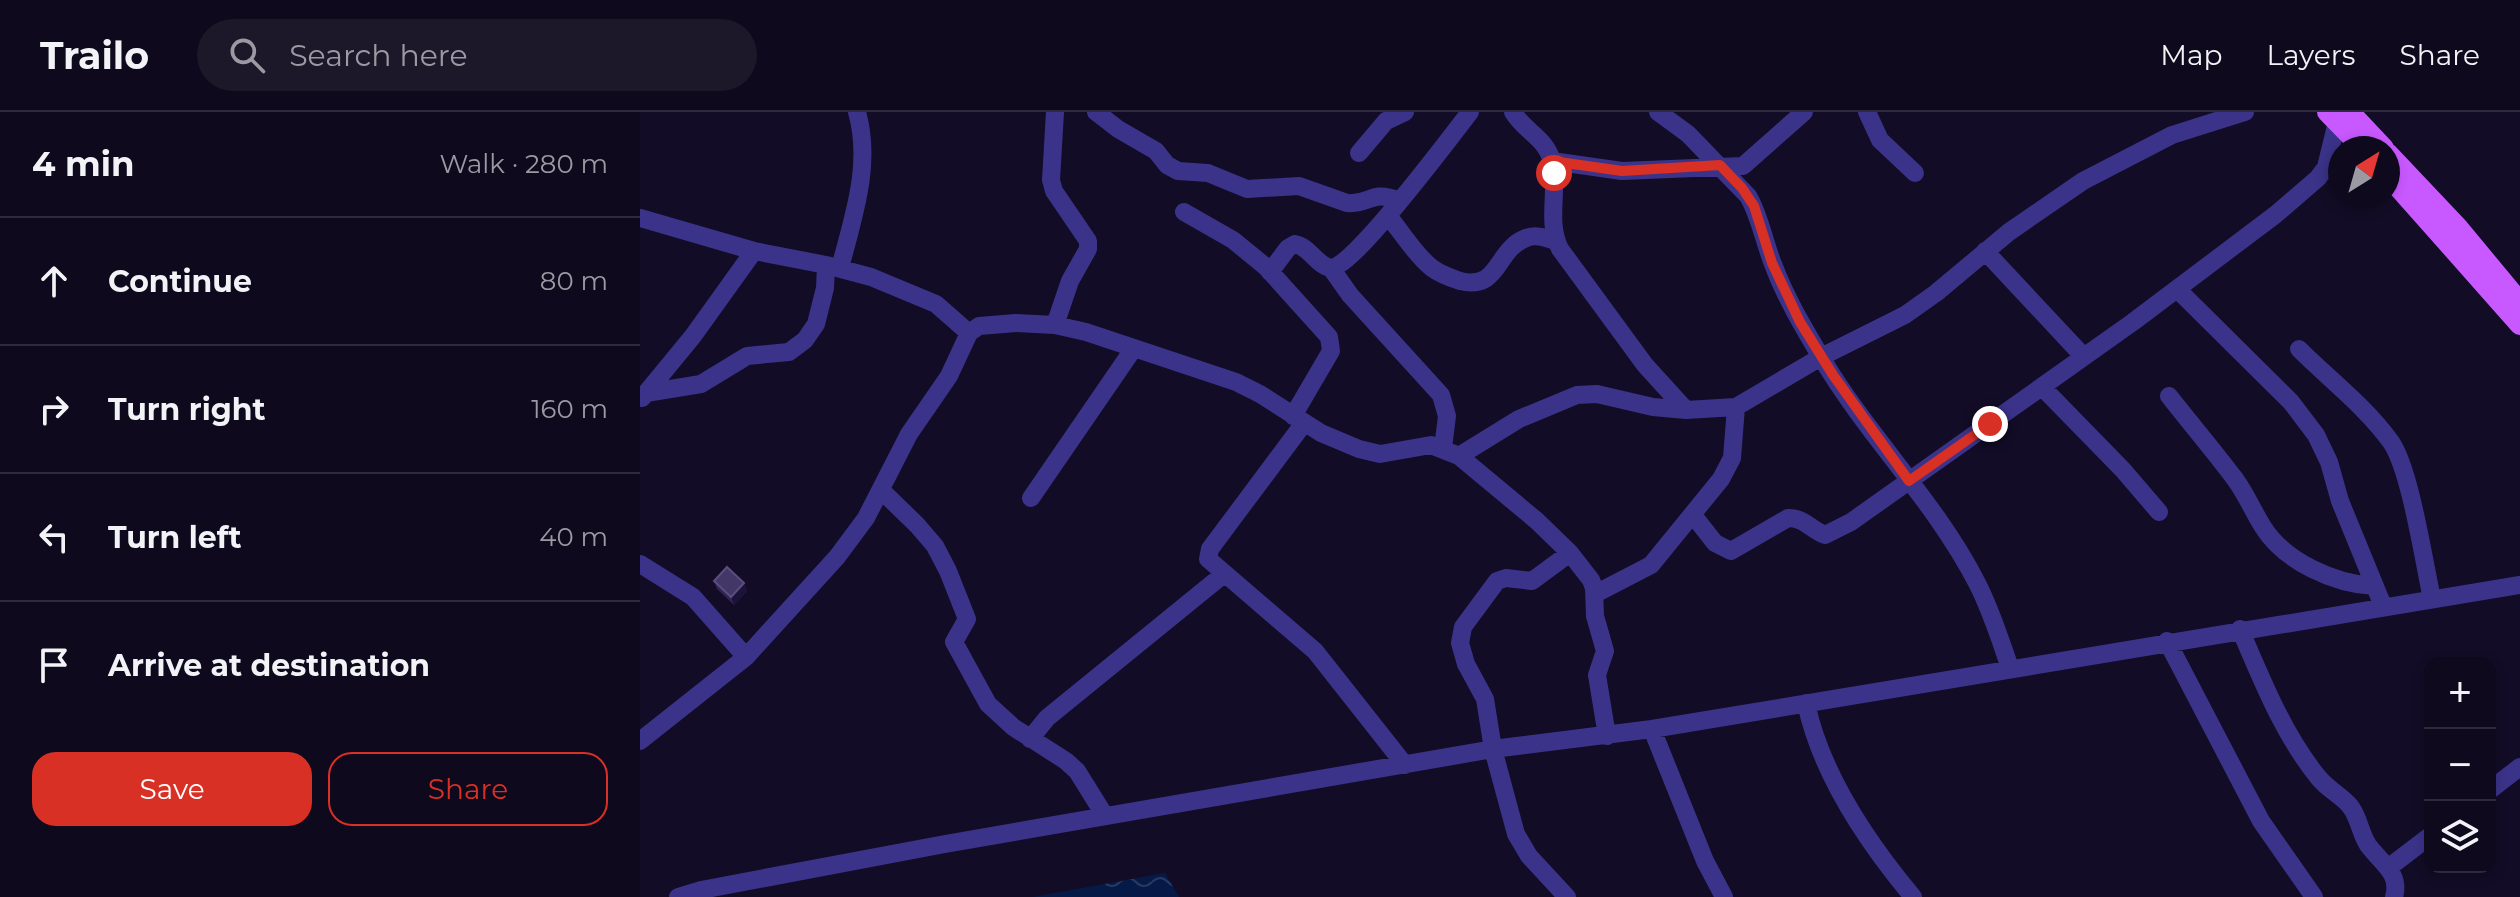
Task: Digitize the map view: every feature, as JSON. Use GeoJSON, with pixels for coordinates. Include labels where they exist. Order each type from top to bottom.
{"type":"FeatureCollection","features":[{"type":"Feature","properties":{"kind":"main road"},"geometry":{"type":"LineString","coordinates":[[2338,115],[2353,136]]}},
{"type":"Feature","properties":{"kind":"main road"},"geometry":{"type":"LineString","coordinates":[[2338,115],[2367,136]]}},
{"type":"Feature","properties":{"kind":"main road"},"geometry":{"type":"LineString","coordinates":[[2400,166],[2458,227],[2520,302]]}},
{"type":"Feature","properties":{"kind":"main road"},"geometry":{"type":"LineString","coordinates":[[2400,190],[2520,325]]}},
{"type":"Feature","properties":{"kind":"street"},"geometry":{"type":"LineString","coordinates":[[643,397],[701,384],[747,356],[789,352],[816,324],[863,168],[863,136],[857,112]]}},
{"type":"Feature","properties":{"kind":"street"},"geometry":{"type":"LineString","coordinates":[[1055,112],[1051,180],[1054,191],[1088,241],[1088,249],[1070,281],[1055,325]]}},
{"type":"Feature","properties":{"kind":"street"},"geometry":{"type":"LineString","coordinates":[[1096,112],[1156,151],[1167,165],[1178,171],[1208,173],[1247,189],[1299,186],[1355,204],[1380,195],[1394,208],[1431,267],[1457,280],[1476,284],[1485,280],[1505,254],[1527,237],[1536,235],[1556,241]]}},
{"type":"Feature","properties":{"kind":"street"},"geometry":{"type":"LineString","coordinates":[[1359,153],[1386,121],[1405,112]]}},
{"type":"Feature","properties":{"kind":"street"},"geometry":{"type":"LineString","coordinates":[[1270,272],[1288,248],[1295,244],[1310,251],[1323,265],[1331,268],[1347,259],[1394,208],[1470,112]]}},
{"type":"Feature","properties":{"kind":"street"},"geometry":{"type":"LineString","coordinates":[[1513,112],[1543,142],[1552,161],[1556,241],[1645,365],[1686,410]]}},
{"type":"Feature","properties":{"kind":"street"},"geometry":{"type":"LineString","coordinates":[[1658,112],[1676,124],[1720,165],[1754,206],[1785,294],[1821,357],[1976,581],[2010,668]]}},
{"type":"Feature","properties":{"kind":"street"},"geometry":{"type":"LineString","coordinates":[[1552,161],[1622,171],[1720,165],[1733,167],[1750,161],[1803,112]]}},
{"type":"Feature","properties":{"kind":"street"},"geometry":{"type":"LineString","coordinates":[[1867,112],[1880,140],[1915,173]]}},
{"type":"Feature","properties":{"kind":"street"},"geometry":{"type":"LineString","coordinates":[[1451,452],[1577,395],[1597,394],[1653,407],[1686,410],[1736,407],[1821,357],[1905,315],[2068,190],[2136,152],[2188,129],[2245,112]]}},
{"type":"Feature","properties":{"kind":"street"},"geometry":{"type":"LineString","coordinates":[[1693,515],[1715,543],[1731,551],[1788,518],[1799,518],[1825,535],[1836,531],[2084,357],[2275,215],[2318,178],[2326,167],[2338,115]]}},
{"type":"Feature","properties":{"kind":"street"},"geometry":{"type":"LineString","coordinates":[[1184,212],[1233,240],[1270,272],[1331,342],[1331,351],[1298,419],[1207,555],[1210,562],[1315,651],[1405,765]]}},
{"type":"Feature","properties":{"kind":"street"},"geometry":{"type":"LineString","coordinates":[[640,218],[754,251],[833,267],[926,298],[946,311],[969,333]]}},
{"type":"Feature","properties":{"kind":"street"},"geometry":{"type":"LineString","coordinates":[[643,397],[700,327],[754,251]]}},
{"type":"Feature","properties":{"kind":"street"},"geometry":{"type":"LineString","coordinates":[[1985,251],[2084,357]]}},
{"type":"Feature","properties":{"kind":"street"},"geometry":{"type":"LineString","coordinates":[[1331,268],[1350,295],[1441,395],[1451,452]]}},
{"type":"Feature","properties":{"kind":"street"},"geometry":{"type":"LineString","coordinates":[[2177,289],[2291,402],[2316,435],[2383,606]]}},
{"type":"Feature","properties":{"kind":"street"},"geometry":{"type":"LineString","coordinates":[[640,741],[746,657],[837,557],[882,491],[909,434],[943,387],[969,333],[979,326],[1016,323],[1055,325],[1099,336],[1248,387],[1298,419],[1370,453],[1392,453],[1431,445],[1451,452],[1518,503],[1570,553],[1591,580],[1595,594],[1595,616],[1605,651],[1597,675],[1607,736]]}},
{"type":"Feature","properties":{"kind":"street"},"geometry":{"type":"LineString","coordinates":[[1031,498],[1134,348]]}},
{"type":"Feature","properties":{"kind":"street"},"geometry":{"type":"LineString","coordinates":[[2299,349],[2392,444],[2403,472],[2432,599]]}},
{"type":"Feature","properties":{"kind":"street"},"geometry":{"type":"LineString","coordinates":[[2042,387],[2072,421],[2113,458],[2159,512]]}},
{"type":"Feature","properties":{"kind":"street"},"geometry":{"type":"LineString","coordinates":[[2169,396],[2232,474],[2263,528],[2280,546],[2317,571],[2341,581],[2374,586]]}},
{"type":"Feature","properties":{"kind":"street"},"geometry":{"type":"LineString","coordinates":[[1595,594],[1651,565],[1721,479],[1732,458],[1736,407]]}},
{"type":"Feature","properties":{"kind":"street"},"geometry":{"type":"LineString","coordinates":[[882,491],[917,525],[942,558],[967,619],[954,640],[978,690],[999,716],[1077,771],[1105,816]]}},
{"type":"Feature","properties":{"kind":"street"},"geometry":{"type":"LineString","coordinates":[[1567,897],[1521,844],[1493,749],[1485,699],[1461,653],[1460,643],[1463,627],[1497,581],[1506,578],[1532,581],[1570,553]]}},
{"type":"Feature","properties":{"kind":"street"},"geometry":{"type":"LineString","coordinates":[[640,564],[693,597],[746,657]]}},
{"type":"Feature","properties":{"kind":"street"},"geometry":{"type":"LineString","coordinates":[[1030,739],[1047,718],[1224,574]]}},
{"type":"Feature","properties":{"kind":"street"},"geometry":{"type":"LineString","coordinates":[[678,897],[832,865],[1493,749],[1652,729],[2167,641],[2520,585]]}},
{"type":"Feature","properties":{"kind":"street"},"geometry":{"type":"LineString","coordinates":[[2240,629],[2271,700],[2303,756],[2320,781],[2353,809],[2368,845],[2397,881],[2394,897]]}},
{"type":"Feature","properties":{"kind":"street"},"geometry":{"type":"LineString","coordinates":[[2167,641],[2255,812],[2314,897]]}},
{"type":"Feature","properties":{"kind":"street"},"geometry":{"type":"LineString","coordinates":[[1806,703],[1812,734],[1823,760],[1876,852],[1913,897]]}},
{"type":"Feature","properties":{"kind":"street"},"geometry":{"type":"LineString","coordinates":[[1652,729],[1705,861],[1724,897]]}},
{"type":"Feature","properties":{"kind":"street"},"geometry":{"type":"LineString","coordinates":[[2496,785],[2520,767]]}},
{"type":"Feature","properties":{"kind":"street"},"geometry":{"type":"LineString","coordinates":[[2388,868],[2424,841]]}},
{"type":"Feature","properties":{"kind":"water"},"geometry":{"type":"Polygon","coordinates":[[[1165,873],[1179,897],[1033,897],[1165,873]]]}},
{"type":"Feature","properties":{"kind":"building"},"geometry":{"type":"Polygon","coordinates":[[[727,567],[744,583],[731,597],[714,581],[727,567]]]}},
{"type":"Feature","properties":{"kind":"route"},"geometry":{"type":"LineString","coordinates":[[1554,173],[1552,161],[1622,171],[1720,165],[1754,206],[1772,263],[1800,322],[1854,406],[1909,481],[1990,424]]}}]}
